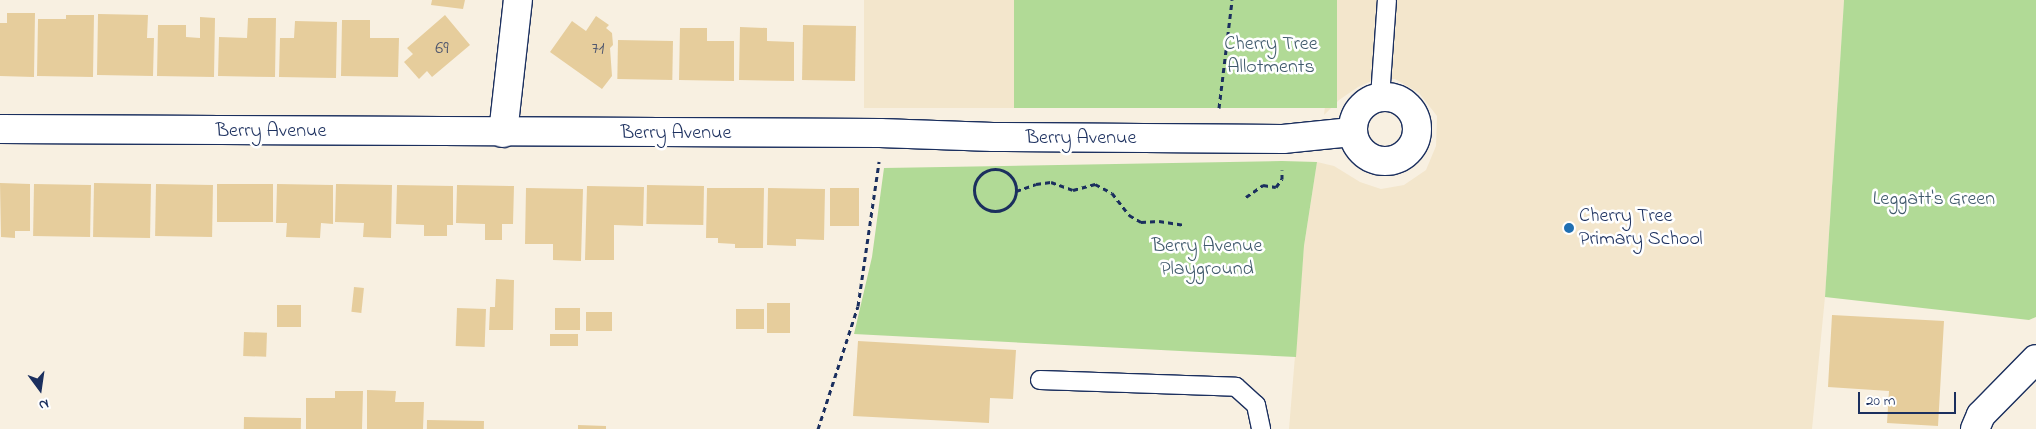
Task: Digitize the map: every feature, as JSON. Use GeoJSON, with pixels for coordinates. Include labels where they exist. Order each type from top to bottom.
{"type":"FeatureCollection","features":[{"type":"Feature","properties":{"kind":"street"},"geometry":{"type":"LineString","coordinates":[[503,133],[518,0]]}},
{"type":"Feature","properties":{"kind":"street"},"geometry":{"type":"LineString","coordinates":[[1380,97],[1400,100],[1414,115],[1417,135],[1407,153],[1388,162],[1373,159],[1360,151],[1352,132],[1353,123],[1363,105],[1380,97]]}},
{"type":"Feature","properties":{"kind":"street","name":"Berry Avenue"},"geometry":{"type":"LineString","coordinates":[[0,129],[503,133],[880,133],[993,138],[1283,139],[1352,132]]}},
{"type":"Feature","properties":{"kind":"street"},"geometry":{"type":"LineString","coordinates":[[1975,429],[1981,415],[2036,359]]}},
{"type":"Feature","properties":{"kind":"lane"},"geometry":{"type":"LineString","coordinates":[[1380,97],[1380,74],[1387,0]]}},
{"type":"Feature","properties":{"kind":"lane"},"geometry":{"type":"LineString","coordinates":[[1040,380],[1236,388],[1256,405],[1261,429]]}},
{"type":"Feature","properties":{"kind":"path"},"geometry":{"type":"LineString","coordinates":[[1216,138],[1232,0]]}},
{"type":"Feature","properties":{"kind":"path"},"geometry":{"type":"LineString","coordinates":[[818,429],[858,306],[879,168],[880,133]]}},
{"type":"Feature","properties":{"kind":"path"},"geometry":{"type":"LineString","coordinates":[[1246,198],[1263,185],[1276,187],[1282,179],[1283,139]]}},
{"type":"Feature","properties":{"kind":"path"},"geometry":{"type":"LineString","coordinates":[[1001,170],[1012,178],[1016,191],[1012,203],[1007,208],[994,211],[988,210],[977,200],[975,187],[977,180],[988,171],[1001,170]]}},
{"type":"Feature","properties":{"kind":"path"},"geometry":{"type":"LineString","coordinates":[[1016,191],[1036,184],[1051,182],[1073,190],[1095,184],[1112,193],[1129,215],[1140,222],[1159,221],[1185,225]]}},
{"type":"Feature","properties":{"kind":"shaded area"},"geometry":{"type":"Polygon","coordinates":[[[864,0],[1014,0],[1014,108],[864,108],[864,0]]]}},
{"type":"Feature","properties":{"kind":"shaded area","name":"Cherry Tree Primary School"},"geometry":{"type":"Polygon","coordinates":[[[1337,0],[1844,0],[1825,297],[1812,429],[1289,429],[1304,246],[1317,162],[1334,166],[1360,182],[1381,189],[1404,185],[1426,170],[1436,146],[1437,116],[1419,93],[1395,79],[1374,80],[1358,87],[1339,100],[1324,115],[1337,0]]]}},
{"type":"Feature","properties":{"kind":"green space","name":"Cherry Tree Allotments"},"geometry":{"type":"Polygon","coordinates":[[[1014,0],[1337,0],[1337,108],[1014,108],[1014,0]]]}},
{"type":"Feature","properties":{"kind":"green space","name":"Leggatt's Green"},"geometry":{"type":"Polygon","coordinates":[[[1844,0],[2036,0],[2036,317],[2029,320],[1825,297],[1844,0]]]}},
{"type":"Feature","properties":{"kind":"green space","name":"Berry Avenue Playground"},"geometry":{"type":"Polygon","coordinates":[[[1317,162],[1304,246],[1296,357],[854,334],[872,257],[884,168],[1317,162]]]}},
{"type":"Feature","properties":{"kind":"building"},"geometry":{"type":"Polygon","coordinates":[[[432,0],[465,0],[463,9],[431,5],[432,0]]]}},
{"type":"Feature","properties":{"kind":"building"},"geometry":{"type":"Polygon","coordinates":[[[7,13],[35,13],[34,77],[0,76],[0,23],[7,23],[7,13]]]}},
{"type":"Feature","properties":{"kind":"building"},"geometry":{"type":"Polygon","coordinates":[[[98,14],[148,15],[147,38],[154,38],[153,76],[97,75],[98,14]]]}},
{"type":"Feature","properties":{"kind":"building"},"geometry":{"type":"Polygon","coordinates":[[[66,15],[94,15],[93,77],[37,76],[38,19],[66,19],[66,15]]]}},
{"type":"Feature","properties":{"kind":"building"},"geometry":{"type":"Polygon","coordinates":[[[445,15],[470,45],[432,77],[427,71],[419,79],[404,62],[413,54],[407,48],[445,15]]]}},
{"type":"Feature","properties":{"kind":"building"},"geometry":{"type":"Polygon","coordinates":[[[596,16],[609,25],[606,28],[612,33],[613,45],[610,48],[612,76],[602,89],[550,52],[572,21],[586,31],[596,16]]]}},
{"type":"Feature","properties":{"kind":"building"},"geometry":{"type":"Polygon","coordinates":[[[200,17],[215,18],[214,77],[157,76],[158,25],[186,25],[186,37],[200,38],[200,17]]]}},
{"type":"Feature","properties":{"kind":"building"},"geometry":{"type":"Polygon","coordinates":[[[248,18],[276,18],[275,77],[218,76],[219,37],[247,38],[248,18]]]}},
{"type":"Feature","properties":{"kind":"building"},"geometry":{"type":"Polygon","coordinates":[[[342,20],[370,20],[370,38],[399,38],[398,77],[341,76],[342,20]]]}},
{"type":"Feature","properties":{"kind":"building"},"geometry":{"type":"Polygon","coordinates":[[[295,21],[337,22],[336,78],[279,77],[280,38],[294,38],[295,21]]]}},
{"type":"Feature","properties":{"kind":"building"},"geometry":{"type":"Polygon","coordinates":[[[803,25],[856,26],[855,81],[802,80],[803,25]]]}},
{"type":"Feature","properties":{"kind":"building"},"geometry":{"type":"Polygon","coordinates":[[[740,27],[767,28],[767,41],[794,42],[794,81],[739,80],[740,27]]]}},
{"type":"Feature","properties":{"kind":"building"},"geometry":{"type":"Polygon","coordinates":[[[680,28],[707,28],[707,41],[734,41],[734,81],[679,80],[680,28]]]}},
{"type":"Feature","properties":{"kind":"building"},"geometry":{"type":"Polygon","coordinates":[[[618,40],[673,41],[672,80],[617,79],[618,40]]]}},
{"type":"Feature","properties":{"kind":"building"},"geometry":{"type":"Polygon","coordinates":[[[0,183],[30,184],[30,231],[15,231],[15,238],[1,237],[0,183]]]}},
{"type":"Feature","properties":{"kind":"building"},"geometry":{"type":"Polygon","coordinates":[[[94,183],[151,184],[150,238],[93,237],[94,183]]]}},
{"type":"Feature","properties":{"kind":"building"},"geometry":{"type":"Polygon","coordinates":[[[34,184],[91,185],[90,237],[33,236],[34,184]]]}},
{"type":"Feature","properties":{"kind":"building"},"geometry":{"type":"Polygon","coordinates":[[[156,184],[213,185],[212,237],[155,236],[156,184]]]}},
{"type":"Feature","properties":{"kind":"building"},"geometry":{"type":"Polygon","coordinates":[[[217,184],[273,184],[273,222],[217,222],[217,184]]]}},
{"type":"Feature","properties":{"kind":"building"},"geometry":{"type":"Polygon","coordinates":[[[277,184],[333,185],[333,224],[321,223],[320,238],[286,237],[287,223],[276,223],[277,184]]]}},
{"type":"Feature","properties":{"kind":"building"},"geometry":{"type":"Polygon","coordinates":[[[336,184],[392,185],[391,238],[363,237],[364,223],[335,222],[336,184]]]}},
{"type":"Feature","properties":{"kind":"building"},"geometry":{"type":"Polygon","coordinates":[[[397,185],[453,186],[453,225],[447,225],[447,236],[424,236],[424,225],[396,224],[397,185]]]}},
{"type":"Feature","properties":{"kind":"building"},"geometry":{"type":"Polygon","coordinates":[[[457,185],[514,186],[513,224],[502,224],[502,240],[485,240],[485,224],[456,223],[457,185]]]}},
{"type":"Feature","properties":{"kind":"building"},"geometry":{"type":"Polygon","coordinates":[[[647,185],[704,186],[703,225],[646,224],[647,185]]]}},
{"type":"Feature","properties":{"kind":"building"},"geometry":{"type":"Polygon","coordinates":[[[587,186],[644,187],[643,226],[614,225],[614,260],[585,260],[587,186]]]}},
{"type":"Feature","properties":{"kind":"building"},"geometry":{"type":"Polygon","coordinates":[[[526,188],[583,189],[581,261],[553,260],[553,244],[525,244],[526,188]]]}},
{"type":"Feature","properties":{"kind":"building"},"geometry":{"type":"Polygon","coordinates":[[[707,188],[764,188],[763,248],[735,248],[735,244],[718,243],[718,238],[706,238],[707,188]]]}},
{"type":"Feature","properties":{"kind":"building"},"geometry":{"type":"Polygon","coordinates":[[[768,188],[825,189],[824,240],[796,239],[796,246],[767,245],[768,188]]]}},
{"type":"Feature","properties":{"kind":"building"},"geometry":{"type":"Polygon","coordinates":[[[830,188],[859,188],[859,226],[830,226],[830,188]]]}},
{"type":"Feature","properties":{"kind":"building"},"geometry":{"type":"Polygon","coordinates":[[[496,279],[514,280],[513,330],[489,330],[490,307],[495,307],[496,279]]]}},
{"type":"Feature","properties":{"kind":"building"},"geometry":{"type":"Polygon","coordinates":[[[354,287],[364,288],[361,313],[351,312],[354,287]]]}},
{"type":"Feature","properties":{"kind":"building"},"geometry":{"type":"Polygon","coordinates":[[[767,303],[790,303],[790,333],[767,333],[767,303]]]}},
{"type":"Feature","properties":{"kind":"building"},"geometry":{"type":"Polygon","coordinates":[[[277,305],[301,305],[301,327],[277,327],[277,305]]]}},
{"type":"Feature","properties":{"kind":"building"},"geometry":{"type":"Polygon","coordinates":[[[457,308],[486,309],[485,347],[456,346],[457,308]]]}},
{"type":"Feature","properties":{"kind":"building"},"geometry":{"type":"Polygon","coordinates":[[[555,308],[580,308],[580,330],[555,330],[555,308]]]}},
{"type":"Feature","properties":{"kind":"building"},"geometry":{"type":"Polygon","coordinates":[[[736,309],[764,309],[764,329],[736,329],[736,309]]]}},
{"type":"Feature","properties":{"kind":"building"},"geometry":{"type":"Polygon","coordinates":[[[586,312],[612,312],[612,331],[586,331],[586,312]]]}},
{"type":"Feature","properties":{"kind":"building"},"geometry":{"type":"Polygon","coordinates":[[[1832,315],[1944,321],[1938,426],[1887,423],[1889,391],[1828,387],[1832,315]]]}},
{"type":"Feature","properties":{"kind":"building"},"geometry":{"type":"Polygon","coordinates":[[[244,332],[267,333],[266,357],[243,356],[244,332]]]}},
{"type":"Feature","properties":{"kind":"building"},"geometry":{"type":"Polygon","coordinates":[[[550,334],[578,334],[578,346],[550,346],[550,334]]]}},
{"type":"Feature","properties":{"kind":"building"},"geometry":{"type":"Polygon","coordinates":[[[858,341],[1016,350],[1013,399],[990,398],[989,423],[853,416],[858,341]]]}},
{"type":"Feature","properties":{"kind":"building"},"geometry":{"type":"Polygon","coordinates":[[[367,390],[396,391],[395,402],[424,402],[423,429],[367,429],[367,390]]]}},
{"type":"Feature","properties":{"kind":"building"},"geometry":{"type":"Polygon","coordinates":[[[335,391],[363,391],[362,429],[306,429],[306,398],[335,398],[335,391]]]}},
{"type":"Feature","properties":{"kind":"building"},"geometry":{"type":"Polygon","coordinates":[[[244,417],[301,418],[301,429],[244,429],[244,417]]]}},
{"type":"Feature","properties":{"kind":"building"},"geometry":{"type":"Polygon","coordinates":[[[427,420],[484,421],[484,429],[427,429],[427,420]]]}},
{"type":"Feature","properties":{"kind":"building"},"geometry":{"type":"Polygon","coordinates":[[[578,425],[606,426],[606,429],[578,429],[578,425]]]}},
{"type":"Feature","properties":{"kind":"place","name":"Cherry Tree Primary School"},"geometry":{"type":"Point","coordinates":[1569,228]}}]}
